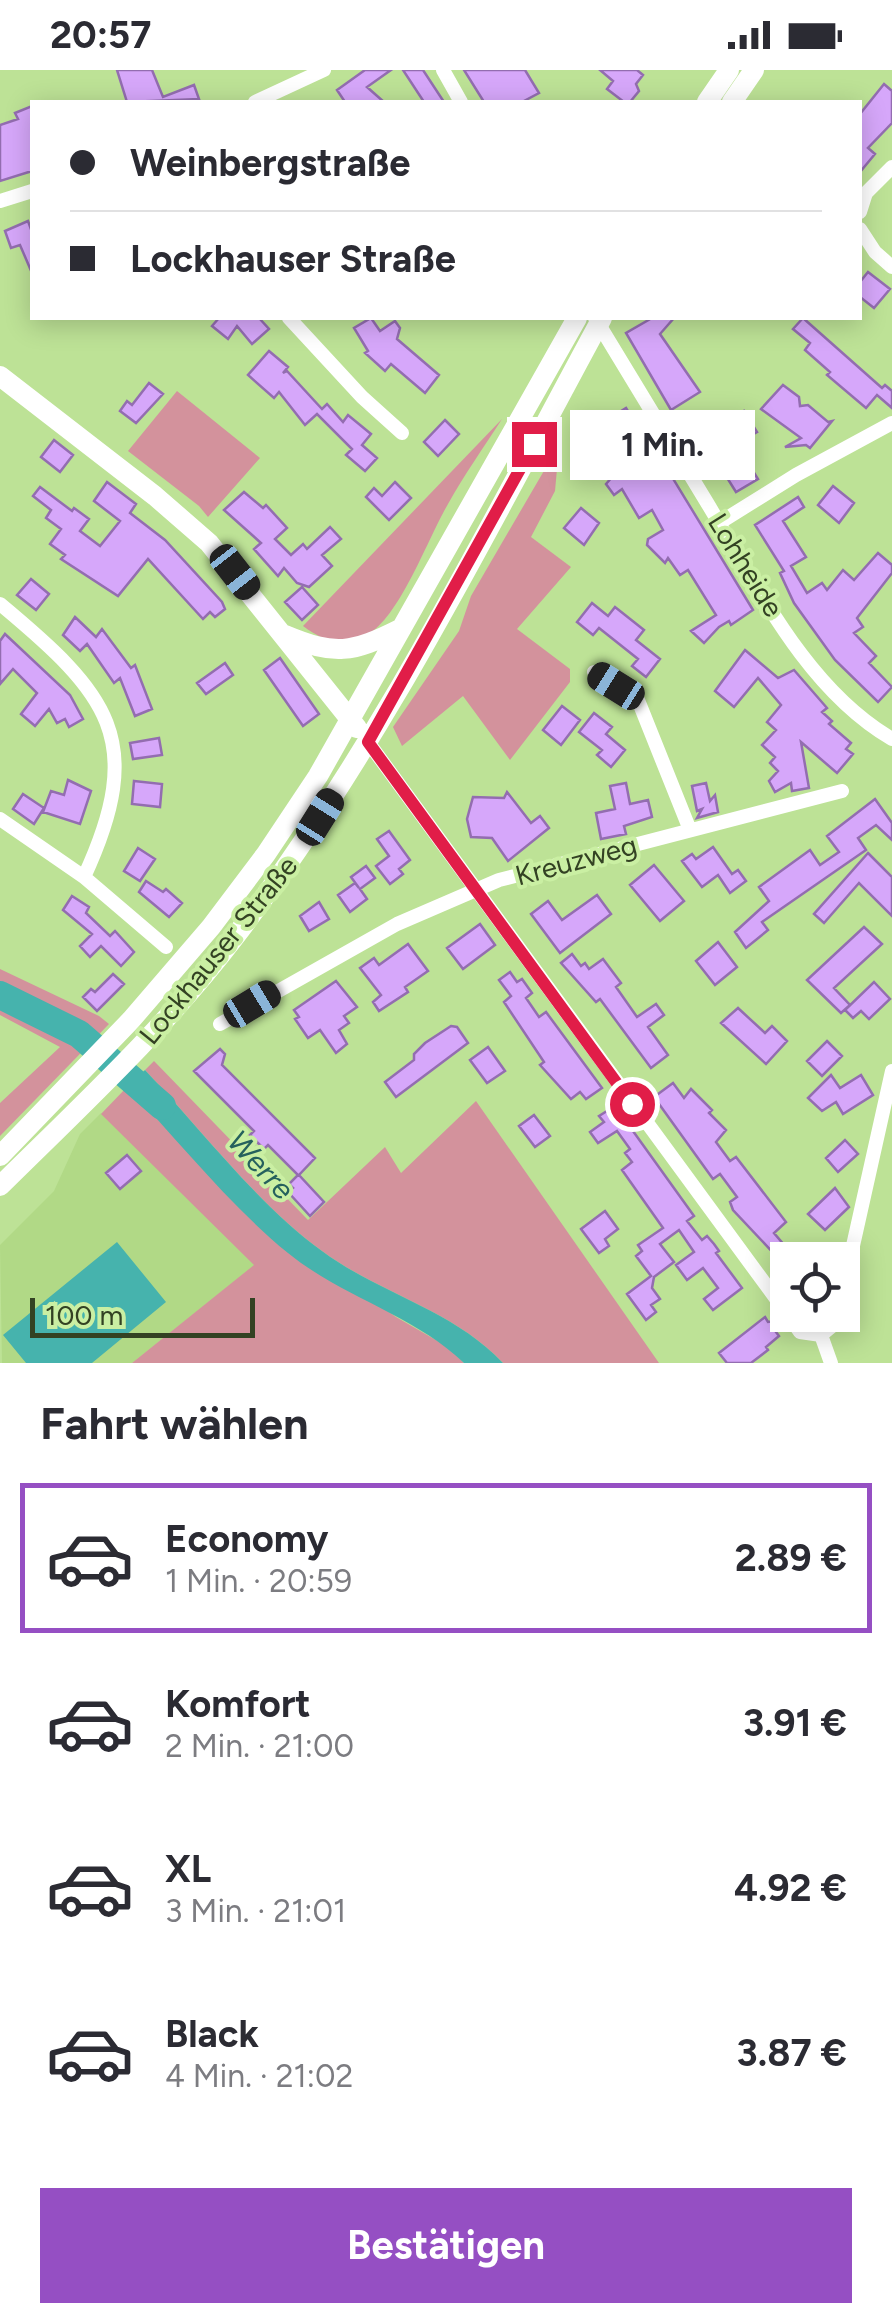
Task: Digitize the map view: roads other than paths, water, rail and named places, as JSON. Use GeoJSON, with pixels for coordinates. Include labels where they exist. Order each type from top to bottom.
{"type":"FeatureCollection","features":[{"type":"Feature","properties":{"kind":"main road"},"geometry":{"type":"LineString","coordinates":[[708,100],[729,70]]}},
{"type":"Feature","properties":{"kind":"main road"},"geometry":{"type":"LineString","coordinates":[[733,100],[754,70]]}},
{"type":"Feature","properties":{"kind":"main road","name":"Lockhauser Straße"},"geometry":{"type":"LineString","coordinates":[[0,1156],[131,1020],[211,927],[266,854],[350,720],[576,320]]}},
{"type":"Feature","properties":{"kind":"main road","name":"Lockhauser Straße"},"geometry":{"type":"LineString","coordinates":[[0,1186],[151,1036],[232,941],[290,863],[368,742],[597,320]]}},
{"type":"Feature","properties":{"kind":"main road"},"geometry":{"type":"LineString","coordinates":[[0,376],[155,496],[209,543],[368,742]]}},
{"type":"Feature","properties":{"kind":"main road"},"geometry":{"type":"LineString","coordinates":[[284,634],[328,652],[343,651],[400,629]]}},
{"type":"Feature","properties":{"kind":"street"},"geometry":{"type":"LineString","coordinates":[[259,100],[324,70]]}},
{"type":"Feature","properties":{"kind":"street"},"geometry":{"type":"LineString","coordinates":[[442,70],[459,100]]}},
{"type":"Feature","properties":{"kind":"street"},"geometry":{"type":"LineString","coordinates":[[862,206],[866,194],[892,167]]}},
{"type":"Feature","properties":{"kind":"street"},"geometry":{"type":"LineString","coordinates":[[0,201],[30,191]]}},
{"type":"Feature","properties":{"kind":"street"},"geometry":{"type":"LineString","coordinates":[[862,232],[875,252],[892,267]]}},
{"type":"Feature","properties":{"kind":"street"},"geometry":{"type":"LineString","coordinates":[[291,320],[362,397],[402,433]]}},
{"type":"Feature","properties":{"kind":"street","name":"Lohheide"},"geometry":{"type":"LineString","coordinates":[[599,320],[770,608],[820,678],[874,728],[892,739]]}},
{"type":"Feature","properties":{"kind":"street"},"geometry":{"type":"LineString","coordinates":[[719,523],[892,423]]}},
{"type":"Feature","properties":{"kind":"street"},"geometry":{"type":"LineString","coordinates":[[0,604],[83,680],[105,716],[115,751],[114,795],[106,829],[84,878]]}},
{"type":"Feature","properties":{"kind":"street"},"geometry":{"type":"LineString","coordinates":[[594,672],[638,700],[690,830]]}},
{"type":"Feature","properties":{"kind":"street"},"geometry":{"type":"LineString","coordinates":[[368,742],[770,1291]]}},
{"type":"Feature","properties":{"kind":"street","name":"Kreuzweg"},"geometry":{"type":"LineString","coordinates":[[220,1024],[397,924],[498,880],[842,792]]}},
{"type":"Feature","properties":{"kind":"street"},"geometry":{"type":"LineString","coordinates":[[0,819],[84,878],[166,947]]}},
{"type":"Feature","properties":{"kind":"street"},"geometry":{"type":"LineString","coordinates":[[854,1242],[892,1071]]}},
{"type":"Feature","properties":{"kind":"street"},"geometry":{"type":"LineString","coordinates":[[800,1332],[821,1335],[825,1332]]}},
{"type":"Feature","properties":{"kind":"street"},"geometry":{"type":"LineString","coordinates":[[821,1335],[831,1363]]}},
{"type":"Feature","properties":{"kind":"water"},"geometry":{"type":"Polygon","coordinates":[[[145,1070],[252,1189],[298,1232],[344,1266],[461,1329],[503,1363],[464,1363],[423,1332],[331,1282],[288,1253],[225,1194],[127,1087],[145,1070]]]}},
{"type":"Feature","properties":{"kind":"water"},"geometry":{"type":"Polygon","coordinates":[[[117,1242],[166,1302],[92,1363],[26,1363],[3,1335],[117,1242]]]}},
{"type":"Feature","properties":{"kind":"waterway","name":"Werre"},"geometry":{"type":"LineString","coordinates":[[0,995],[79,1034],[162,1106]]}}]}
